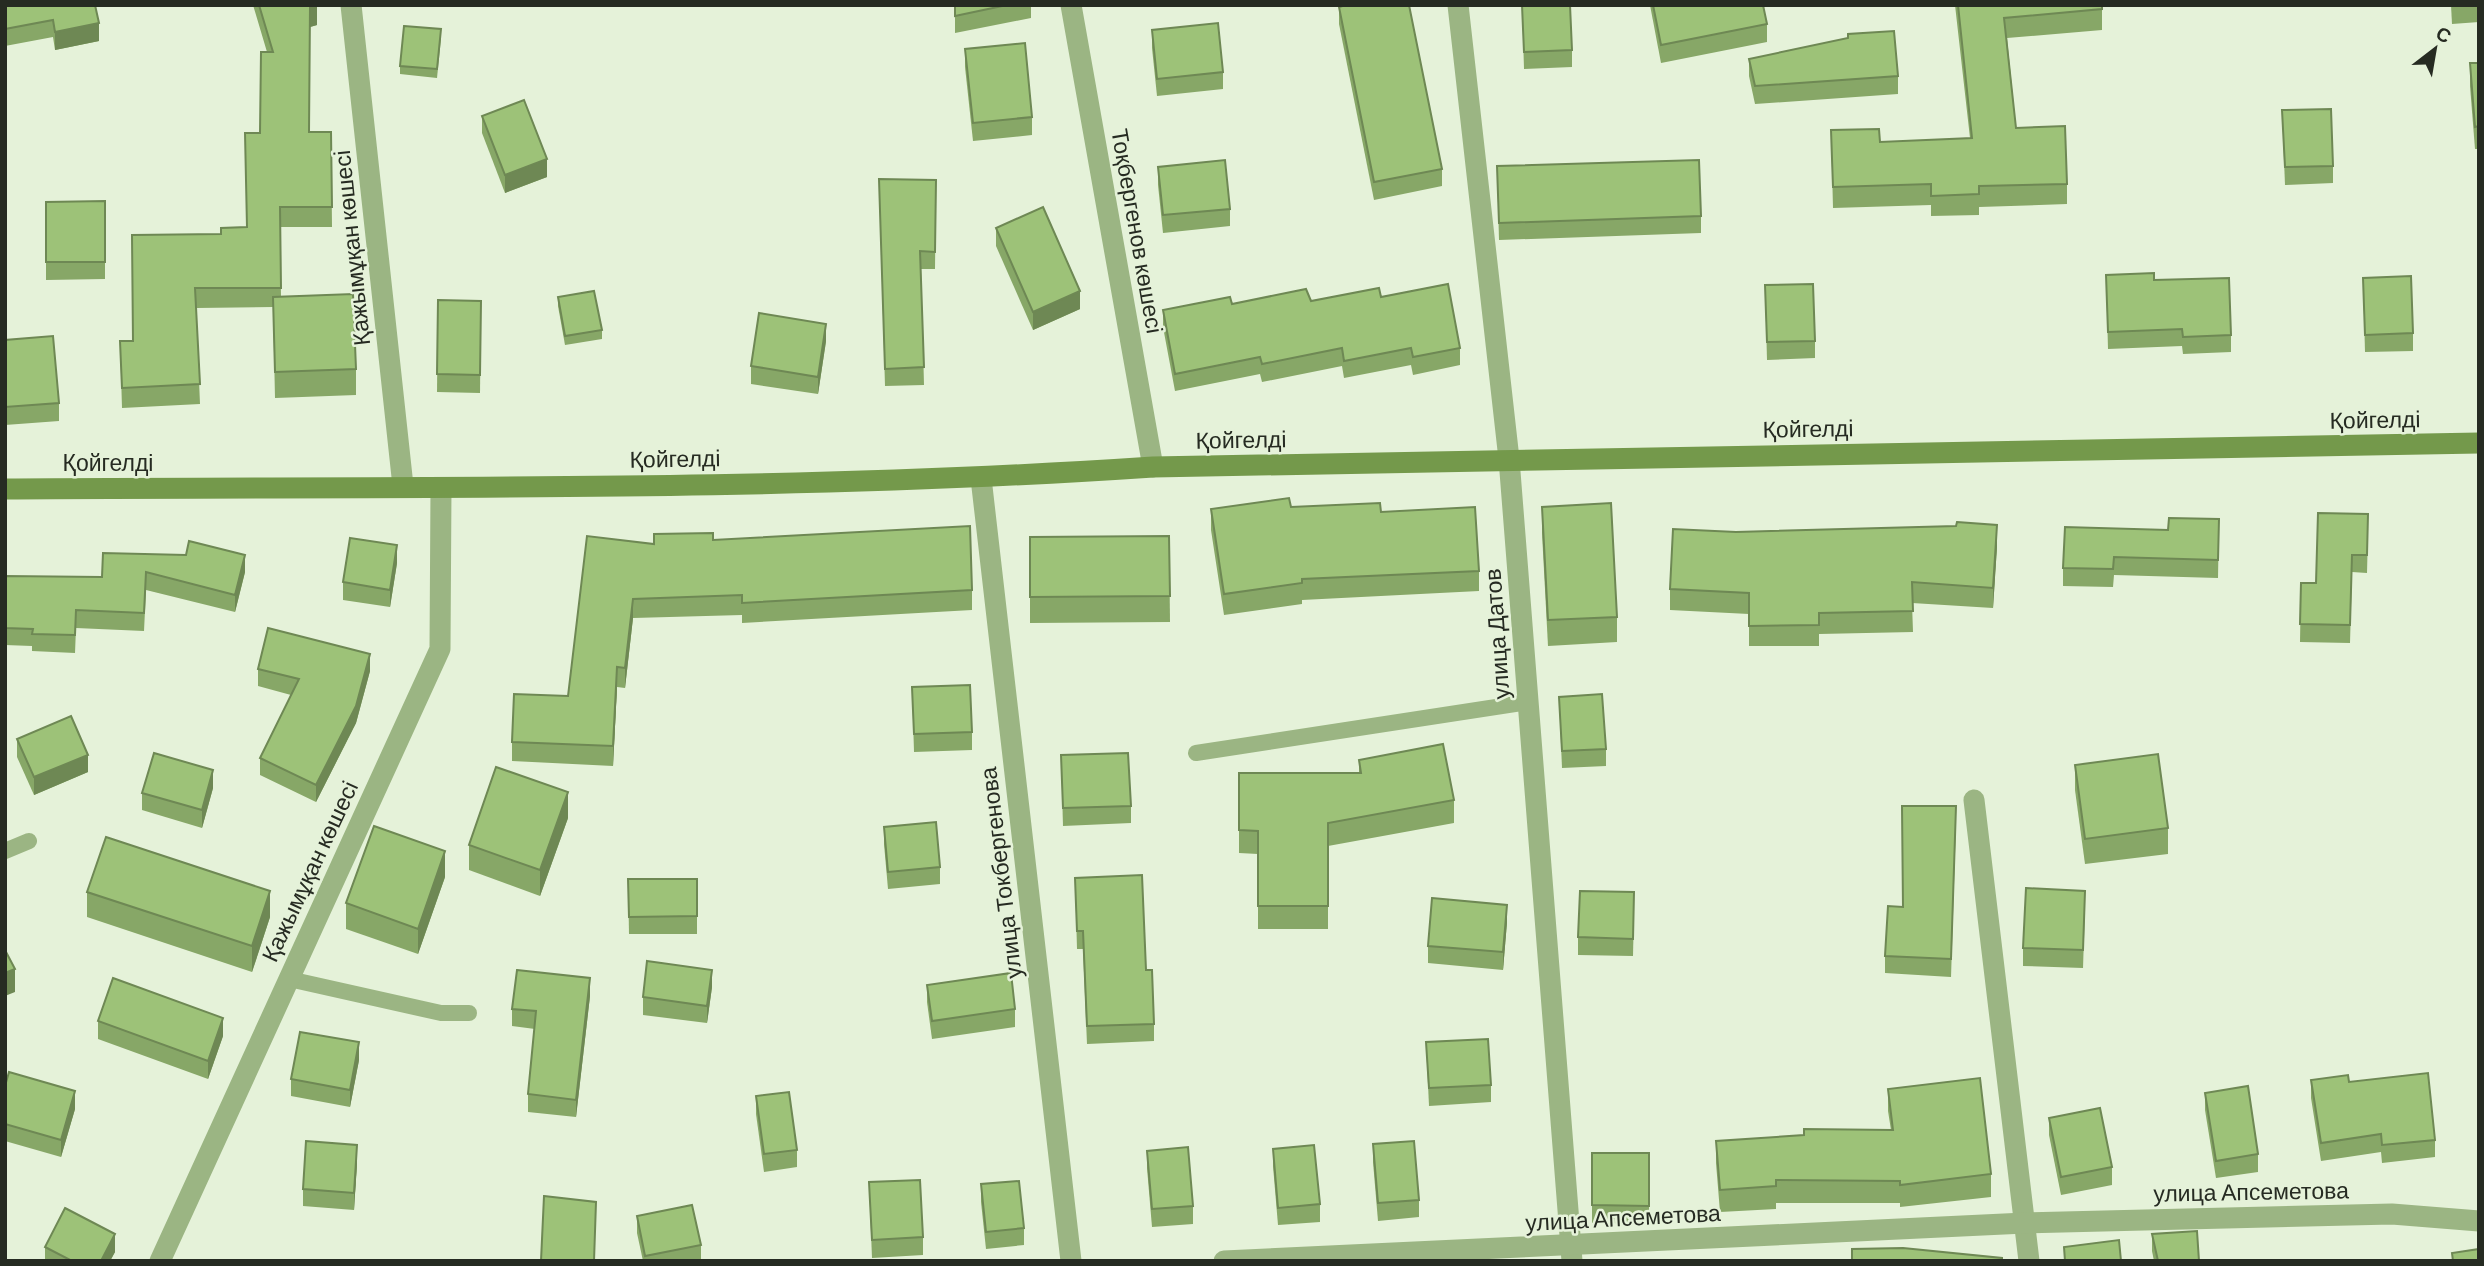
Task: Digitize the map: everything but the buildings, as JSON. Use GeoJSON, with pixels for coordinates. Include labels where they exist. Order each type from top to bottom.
{"type":"FeatureCollection","features":[{"type":"Feature","properties":{"kind":"street","name":"Қажымұқан көшесі"},"geometry":{"type":"LineString","coordinates":[[351,5],[403,486]]}},
{"type":"Feature","properties":{"kind":"street","name":"Тоқбергенов көшесі"},"geometry":{"type":"LineString","coordinates":[[1071,5],[1153,467]]}},
{"type":"Feature","properties":{"kind":"street","name":"улица Датов"},"geometry":{"type":"LineString","coordinates":[[1458,5],[1509,459],[1571,1254]]}},
{"type":"Feature","properties":{"kind":"street","name":"Қойгелді"},"geometry":{"type":"LineString","coordinates":[[5,489],[441,488],[981,478],[1153,467],[2479,443]]}},
{"type":"Feature","properties":{"kind":"street","name":"улица Токбергенова"},"geometry":{"type":"LineString","coordinates":[[981,478],[1071,1261]]}},
{"type":"Feature","properties":{"kind":"street","name":"Қажымұқан көшесі"},"geometry":{"type":"LineString","coordinates":[[160,1261],[440,649],[441,488]]}},
{"type":"Feature","properties":{"kind":"street"},"geometry":{"type":"LineString","coordinates":[[1974,800],[2029,1261]]}},
{"type":"Feature","properties":{"kind":"street","name":"улица Апсеметова"},"geometry":{"type":"LineString","coordinates":[[1224,1261],[1571,1254],[2025,1223],[2392,1214],[2479,1221]]}},
{"type":"Feature","properties":{"kind":"lane"},"geometry":{"type":"LineString","coordinates":[[1196,753],[1528,702]]}},
{"type":"Feature","properties":{"kind":"lane"},"geometry":{"type":"LineString","coordinates":[[5,851],[29,841]]}},
{"type":"Feature","properties":{"kind":"lane"},"geometry":{"type":"LineString","coordinates":[[289,979],[441,1013],[469,1013]]}}]}
